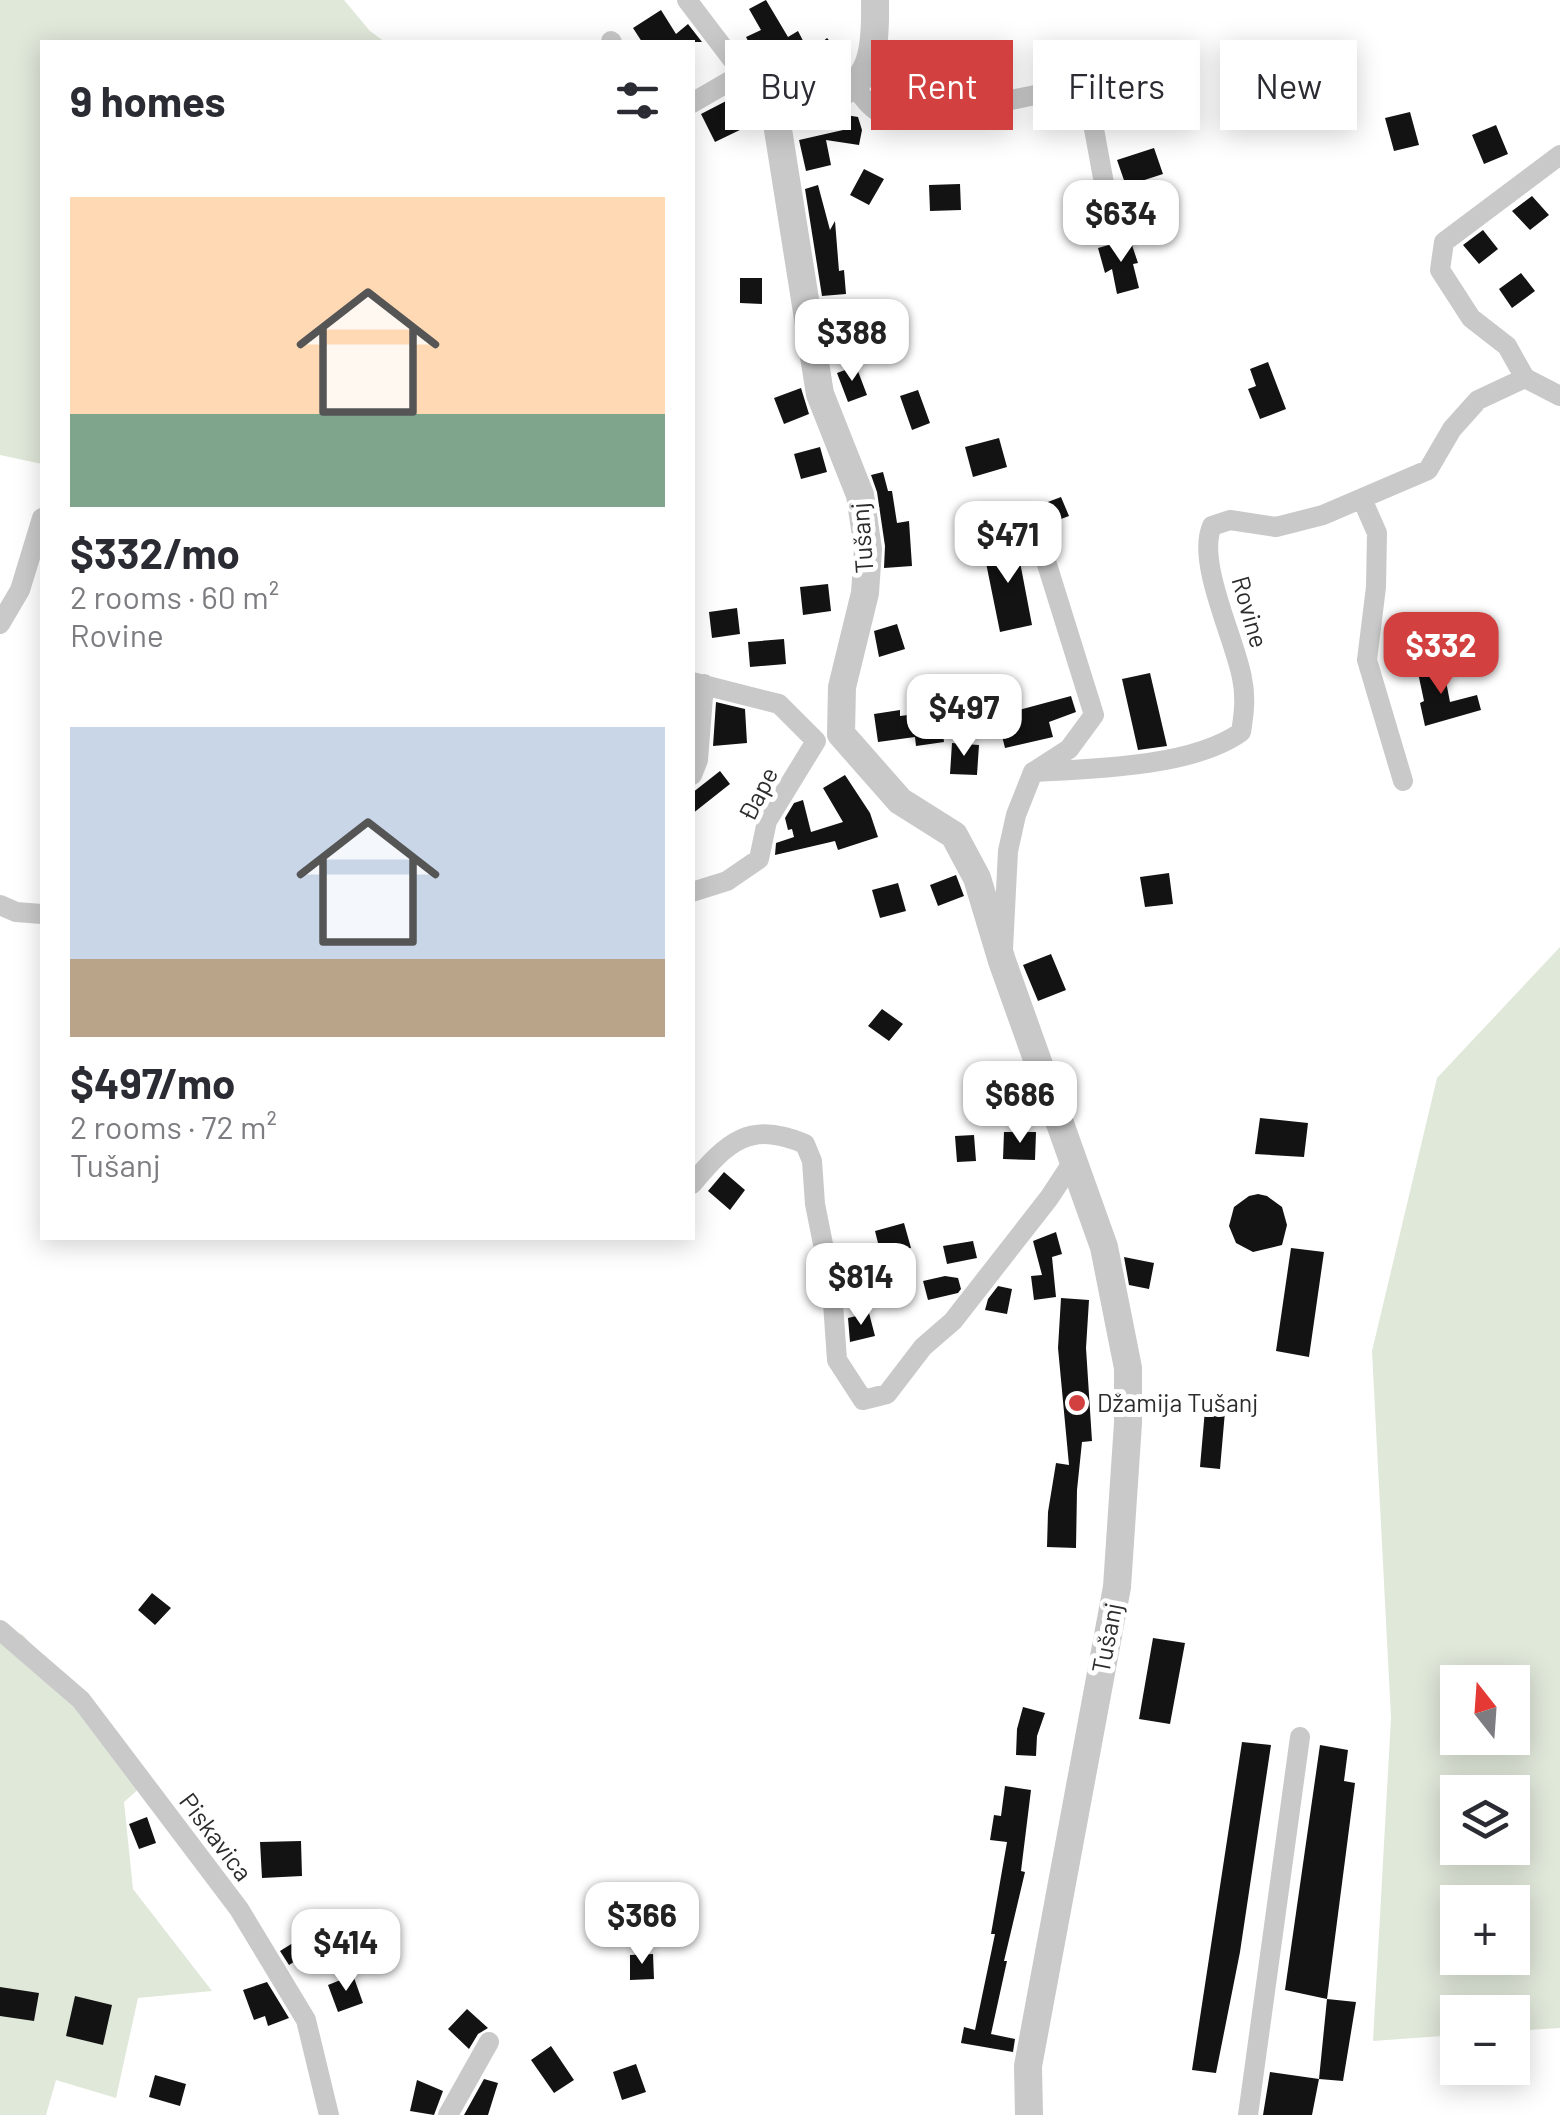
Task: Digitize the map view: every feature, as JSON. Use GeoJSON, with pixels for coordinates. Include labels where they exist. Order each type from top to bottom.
{"type":"FeatureCollection","features":[{"type":"Feature","properties":{"kind":"street","name":"Tušanj"},"geometry":{"type":"LineString","coordinates":[[687,0],[725,51]]}},
{"type":"Feature","properties":{"kind":"street"},"geometry":{"type":"LineString","coordinates":[[851,89],[866,73],[876,44],[876,0]]}},
{"type":"Feature","properties":{"kind":"street"},"geometry":{"type":"LineString","coordinates":[[695,100],[725,84]]}},
{"type":"Feature","properties":{"kind":"street"},"geometry":{"type":"LineString","coordinates":[[855,87],[877,113],[895,118],[1078,86],[1090,102],[1108,205]]}},
{"type":"Feature","properties":{"kind":"street","name":"Tušanj"},"geometry":{"type":"LineString","coordinates":[[778,130],[820,394],[860,495],[868,549],[865,592],[829,738],[900,801],[954,835],[977,878],[1002,961],[1104,1248],[1128,1368],[1117,1587],[1028,2066],[1029,2115]]}},
{"type":"Feature","properties":{"kind":"street"},"geometry":{"type":"LineString","coordinates":[[1560,155],[1444,242],[1440,270],[1471,318],[1507,346],[1525,378],[1560,396]]}},
{"type":"Feature","properties":{"kind":"street","name":"Rovine"},"geometry":{"type":"LineString","coordinates":[[1033,772],[1112,768],[1215,748],[1241,732],[1245,706],[1242,677],[1210,560],[1206,539],[1212,526],[1230,520],[1276,527],[1323,514],[1428,470],[1452,428],[1478,400],[1505,384],[1525,378]]}},
{"type":"Feature","properties":{"kind":"street"},"geometry":{"type":"LineString","coordinates":[[1362,499],[1376,533],[1376,587],[1367,660],[1403,780]]}},
{"type":"Feature","properties":{"kind":"street"},"geometry":{"type":"LineString","coordinates":[[0,624],[20,590],[40,525]]}},
{"type":"Feature","properties":{"kind":"street"},"geometry":{"type":"LineString","coordinates":[[1033,772],[1069,750],[1094,715],[1040,542]]}},
{"type":"Feature","properties":{"kind":"street"},"geometry":{"type":"LineString","coordinates":[[695,768],[698,683],[778,704],[829,738]]}},
{"type":"Feature","properties":{"kind":"street","name":"Đape"},"geometry":{"type":"LineString","coordinates":[[695,891],[728,881],[758,859],[767,821],[829,738]]}},
{"type":"Feature","properties":{"kind":"street","name":"Tušanj"},"geometry":{"type":"LineString","coordinates":[[1002,961],[1008,852],[1016,815],[1033,772]]}},
{"type":"Feature","properties":{"kind":"street"},"geometry":{"type":"LineString","coordinates":[[0,906],[40,914]]}},
{"type":"Feature","properties":{"kind":"street"},"geometry":{"type":"LineString","coordinates":[[695,1180],[722,1148],[750,1134],[783,1134],[805,1144],[812,1162],[815,1204],[832,1289],[837,1360],[863,1400],[887,1394],[924,1347],[953,1321],[1050,1198],[1072,1163]]}},
{"type":"Feature","properties":{"kind":"street","name":"Piskavica"},"geometry":{"type":"LineString","coordinates":[[0,1630],[81,1700],[240,1910],[306,2020],[329,2115]]}},
{"type":"Feature","properties":{"kind":"street"},"geometry":{"type":"LineString","coordinates":[[1248,2115],[1300,1737]]}},
{"type":"Feature","properties":{"kind":"street"},"geometry":{"type":"LineString","coordinates":[[448,2115],[489,2042]]}},
{"type":"Feature","properties":{"kind":"shaded area"},"geometry":{"type":"Polygon","coordinates":[[[0,0],[344,0],[382,40],[40,40],[40,464],[0,455],[0,0]]]}},
{"type":"Feature","properties":{"kind":"shaded area"},"geometry":{"type":"Polygon","coordinates":[[[1560,947],[1560,2028],[1530,2030],[1530,1995],[1440,1995],[1440,2036],[1373,2041],[1391,1718],[1372,1351],[1437,1078],[1560,947]]]}},
{"type":"Feature","properties":{"kind":"shaded area"},"geometry":{"type":"Polygon","coordinates":[[[0,1627],[23,1635],[150,1779],[124,1802],[133,1889],[212,1991],[138,1998],[116,2098],[56,2080],[46,2115],[0,2115],[0,1627]]]}},
{"type":"Feature","properties":{"kind":"building"},"geometry":{"type":"Polygon","coordinates":[[[766,0],[788,37],[798,31],[803,40],[748,40],[746,37],[761,30],[749,9],[766,0]]]}},
{"type":"Feature","properties":{"kind":"building"},"geometry":{"type":"Polygon","coordinates":[[[661,10],[676,34],[688,24],[702,42],[641,40],[633,28],[661,10]]]}},
{"type":"Feature","properties":{"kind":"building"},"geometry":{"type":"Polygon","coordinates":[[[725,102],[725,130],[740,130],[715,142],[701,114],[725,102]]]}},
{"type":"Feature","properties":{"kind":"building"},"geometry":{"type":"Polygon","coordinates":[[[1410,112],[1419,145],[1394,151],[1385,118],[1410,112]]]}},
{"type":"Feature","properties":{"kind":"building"},"geometry":{"type":"Polygon","coordinates":[[[851,116],[858,117],[862,130],[859,145],[826,140],[831,165],[806,171],[799,140],[851,130],[851,116]]]}},
{"type":"Feature","properties":{"kind":"building"},"geometry":{"type":"Polygon","coordinates":[[[1496,125],[1508,154],[1484,164],[1472,135],[1496,125]]]}},
{"type":"Feature","properties":{"kind":"building"},"geometry":{"type":"Polygon","coordinates":[[[1154,148],[1163,174],[1126,186],[1117,160],[1154,148]]]}},
{"type":"Feature","properties":{"kind":"building"},"geometry":{"type":"Polygon","coordinates":[[[864,169],[884,179],[869,205],[850,195],[864,169]]]}},
{"type":"Feature","properties":{"kind":"building"},"geometry":{"type":"Polygon","coordinates":[[[960,184],[961,210],[930,211],[929,185],[960,184]]]}},
{"type":"Feature","properties":{"kind":"building"},"geometry":{"type":"Polygon","coordinates":[[[818,185],[830,230],[835,221],[839,271],[844,270],[846,294],[822,296],[805,189],[818,185]]]}},
{"type":"Feature","properties":{"kind":"building"},"geometry":{"type":"Polygon","coordinates":[[[1532,196],[1549,215],[1530,230],[1512,211],[1532,196]]]}},
{"type":"Feature","properties":{"kind":"building"},"geometry":{"type":"Polygon","coordinates":[[[1483,230],[1498,249],[1479,264],[1463,245],[1483,230]]]}},
{"type":"Feature","properties":{"kind":"building"},"geometry":{"type":"Polygon","coordinates":[[[1130,239],[1138,263],[1133,264],[1139,288],[1117,294],[1112,269],[1105,273],[1098,248],[1130,239]]]}},
{"type":"Feature","properties":{"kind":"building"},"geometry":{"type":"Polygon","coordinates":[[[1521,273],[1535,291],[1512,308],[1499,289],[1521,273]]]}},
{"type":"Feature","properties":{"kind":"building"},"geometry":{"type":"Polygon","coordinates":[[[740,278],[762,278],[762,304],[740,303],[740,278]]]}},
{"type":"Feature","properties":{"kind":"building"},"geometry":{"type":"Polygon","coordinates":[[[1268,362],[1286,409],[1260,419],[1248,389],[1256,386],[1250,369],[1268,362]]]}},
{"type":"Feature","properties":{"kind":"building"},"geometry":{"type":"Polygon","coordinates":[[[856,366],[867,395],[848,402],[837,373],[856,366]]]}},
{"type":"Feature","properties":{"kind":"building"},"geometry":{"type":"Polygon","coordinates":[[[801,388],[809,414],[784,424],[774,398],[801,388]]]}},
{"type":"Feature","properties":{"kind":"building"},"geometry":{"type":"Polygon","coordinates":[[[918,390],[930,423],[912,430],[900,396],[918,390]]]}},
{"type":"Feature","properties":{"kind":"building"},"geometry":{"type":"Polygon","coordinates":[[[999,438],[1007,467],[973,477],[965,447],[999,438]]]}},
{"type":"Feature","properties":{"kind":"building"},"geometry":{"type":"Polygon","coordinates":[[[820,447],[827,472],[801,479],[794,454],[820,447]]]}},
{"type":"Feature","properties":{"kind":"building"},"geometry":{"type":"Polygon","coordinates":[[[883,472],[888,491],[892,491],[897,523],[909,521],[912,566],[884,568],[885,546],[871,475],[883,472]]]}},
{"type":"Feature","properties":{"kind":"building"},"geometry":{"type":"Polygon","coordinates":[[[1061,497],[1069,516],[1015,536],[1008,517],[1061,497]]]}},
{"type":"Feature","properties":{"kind":"building"},"geometry":{"type":"Polygon","coordinates":[[[1016,541],[1032,625],[1000,632],[983,548],[1016,541]]]}},
{"type":"Feature","properties":{"kind":"building"},"geometry":{"type":"Polygon","coordinates":[[[828,584],[831,611],[803,615],[800,587],[828,584]]]}},
{"type":"Feature","properties":{"kind":"building"},"geometry":{"type":"Polygon","coordinates":[[[737,608],[740,634],[712,638],[709,612],[737,608]]]}},
{"type":"Feature","properties":{"kind":"building"},"geometry":{"type":"Polygon","coordinates":[[[897,624],[905,649],[879,657],[874,631],[897,624]]]}},
{"type":"Feature","properties":{"kind":"building"},"geometry":{"type":"Polygon","coordinates":[[[784,639],[786,664],[750,667],[748,642],[784,639]]]}},
{"type":"Feature","properties":{"kind":"building"},"geometry":{"type":"Polygon","coordinates":[[[1442,661],[1450,702],[1477,695],[1481,710],[1425,726],[1417,668],[1442,661]]]}},
{"type":"Feature","properties":{"kind":"building"},"geometry":{"type":"Polygon","coordinates":[[[1150,673],[1167,746],[1138,750],[1122,679],[1150,673]]]}},
{"type":"Feature","properties":{"kind":"building"},"geometry":{"type":"Polygon","coordinates":[[[1071,696],[1076,712],[1049,722],[1053,737],[1005,748],[997,716],[1071,696]]]}},
{"type":"Feature","properties":{"kind":"building"},"geometry":{"type":"Polygon","coordinates":[[[716,702],[745,709],[747,743],[713,746],[716,702]]]}},
{"type":"Feature","properties":{"kind":"building"},"geometry":{"type":"Polygon","coordinates":[[[900,710],[900,716],[940,711],[944,742],[916,746],[915,737],[878,742],[874,714],[900,710]]]}},
{"type":"Feature","properties":{"kind":"building"},"geometry":{"type":"Polygon","coordinates":[[[952,743],[979,745],[977,775],[950,774],[952,743]]]}},
{"type":"Feature","properties":{"kind":"building"},"geometry":{"type":"Polygon","coordinates":[[[720,771],[730,784],[695,812],[695,791],[720,771]]]}},
{"type":"Feature","properties":{"kind":"building"},"geometry":{"type":"Polygon","coordinates":[[[845,775],[870,813],[878,837],[838,850],[835,841],[775,855],[776,843],[794,837],[785,818],[794,803],[803,800],[811,832],[843,822],[823,788],[845,775]]]}},
{"type":"Feature","properties":{"kind":"building"},"geometry":{"type":"Polygon","coordinates":[[[1169,873],[1173,904],[1145,907],[1140,877],[1169,873]]]}},
{"type":"Feature","properties":{"kind":"building"},"geometry":{"type":"Polygon","coordinates":[[[956,875],[964,896],[938,906],[930,885],[956,875]]]}},
{"type":"Feature","properties":{"kind":"building"},"geometry":{"type":"Polygon","coordinates":[[[898,883],[906,911],[880,918],[872,890],[898,883]]]}},
{"type":"Feature","properties":{"kind":"building"},"geometry":{"type":"Polygon","coordinates":[[[1051,954],[1066,990],[1038,1001],[1023,965],[1051,954]]]}},
{"type":"Feature","properties":{"kind":"building"},"geometry":{"type":"Polygon","coordinates":[[[882,1009],[903,1024],[889,1041],[868,1026],[882,1009]]]}},
{"type":"Feature","properties":{"kind":"building"},"geometry":{"type":"Polygon","coordinates":[[[1260,1118],[1308,1123],[1304,1157],[1255,1154],[1260,1118]]]}},
{"type":"Feature","properties":{"kind":"building"},"geometry":{"type":"Polygon","coordinates":[[[1004,1132],[1036,1132],[1035,1160],[1003,1159],[1004,1132]]]}},
{"type":"Feature","properties":{"kind":"building"},"geometry":{"type":"Polygon","coordinates":[[[974,1135],[976,1161],[957,1162],[955,1136],[974,1135]]]}},
{"type":"Feature","properties":{"kind":"building"},"geometry":{"type":"Polygon","coordinates":[[[724,1172],[745,1190],[730,1210],[708,1191],[724,1172]]]}},
{"type":"Feature","properties":{"kind":"building"},"geometry":{"type":"Polygon","coordinates":[[[1258,1194],[1282,1207],[1287,1225],[1282,1245],[1253,1252],[1236,1243],[1229,1226],[1234,1207],[1258,1194]]]}},
{"type":"Feature","properties":{"kind":"building"},"geometry":{"type":"Polygon","coordinates":[[[904,1223],[911,1248],[881,1255],[875,1231],[904,1223]]]}},
{"type":"Feature","properties":{"kind":"building"},"geometry":{"type":"Polygon","coordinates":[[[1056,1232],[1062,1254],[1052,1257],[1056,1297],[1034,1300],[1031,1276],[1042,1275],[1033,1241],[1056,1232]]]}},
{"type":"Feature","properties":{"kind":"building"},"geometry":{"type":"Polygon","coordinates":[[[973,1241],[977,1258],[947,1264],[943,1246],[973,1241]]]}},
{"type":"Feature","properties":{"kind":"building"},"geometry":{"type":"Polygon","coordinates":[[[1291,1248],[1324,1252],[1309,1357],[1276,1351],[1291,1248]]]}},
{"type":"Feature","properties":{"kind":"building"},"geometry":{"type":"Polygon","coordinates":[[[1124,1257],[1154,1263],[1149,1289],[1129,1285],[1124,1257]]]}},
{"type":"Feature","properties":{"kind":"building"},"geometry":{"type":"Polygon","coordinates":[[[945,1276],[958,1278],[961,1289],[928,1300],[923,1281],[945,1276]]]}},
{"type":"Feature","properties":{"kind":"building"},"geometry":{"type":"Polygon","coordinates":[[[998,1286],[1012,1289],[1007,1314],[985,1310],[998,1286]]]}},
{"type":"Feature","properties":{"kind":"building"},"geometry":{"type":"Polygon","coordinates":[[[1061,1298],[1089,1300],[1086,1348],[1092,1441],[1082,1442],[1076,1548],[1047,1547],[1056,1463],[1069,1465],[1058,1348],[1061,1298]]]}},
{"type":"Feature","properties":{"kind":"building"},"geometry":{"type":"Polygon","coordinates":[[[869,1313],[875,1336],[850,1342],[848,1318],[869,1313]]]}},
{"type":"Feature","properties":{"kind":"building"},"geometry":{"type":"Polygon","coordinates":[[[1206,1398],[1226,1400],[1220,1469],[1200,1467],[1206,1398]]]}},
{"type":"Feature","properties":{"kind":"building"},"geometry":{"type":"Polygon","coordinates":[[[152,1593],[171,1608],[155,1625],[138,1610],[152,1593]]]}},
{"type":"Feature","properties":{"kind":"building"},"geometry":{"type":"Polygon","coordinates":[[[1153,1638],[1185,1643],[1170,1724],[1139,1719],[1153,1638]]]}},
{"type":"Feature","properties":{"kind":"building"},"geometry":{"type":"Polygon","coordinates":[[[1023,1707],[1045,1713],[1037,1736],[1036,1756],[1016,1755],[1023,1707]]]}},
{"type":"Feature","properties":{"kind":"building"},"geometry":{"type":"Polygon","coordinates":[[[1242,1742],[1271,1745],[1240,1952],[1216,2073],[1192,2070],[1242,1742]]]}},
{"type":"Feature","properties":{"kind":"building"},"geometry":{"type":"Polygon","coordinates":[[[1320,1745],[1348,1750],[1344,1781],[1355,1783],[1327,1999],[1285,1990],[1320,1745]]]}},
{"type":"Feature","properties":{"kind":"building"},"geometry":{"type":"Polygon","coordinates":[[[1005,1786],[1031,1790],[1021,1871],[1025,1872],[991,2034],[1015,2039],[1013,2052],[961,2043],[964,2027],[975,2030],[995,1934],[991,1934],[1007,1842],[990,1840],[994,1815],[1001,1816],[1005,1786]]]}},
{"type":"Feature","properties":{"kind":"building"},"geometry":{"type":"Polygon","coordinates":[[[147,1817],[156,1843],[139,1849],[129,1824],[147,1817]]]}},
{"type":"Feature","properties":{"kind":"building"},"geometry":{"type":"Polygon","coordinates":[[[301,1841],[302,1876],[262,1878],[260,1842],[301,1841]]]}},
{"type":"Feature","properties":{"kind":"building"},"geometry":{"type":"Polygon","coordinates":[[[317,1928],[329,1948],[318,1955],[313,1950],[289,1965],[280,1951],[317,1928]]]}},
{"type":"Feature","properties":{"kind":"building"},"geometry":{"type":"Polygon","coordinates":[[[653,1954],[654,1979],[630,1980],[630,1955],[653,1954]]]}},
{"type":"Feature","properties":{"kind":"building"},"geometry":{"type":"Polygon","coordinates":[[[353,1975],[363,2003],[338,2012],[328,1985],[353,1975]]]}},
{"type":"Feature","properties":{"kind":"building"},"geometry":{"type":"Polygon","coordinates":[[[267,1982],[289,2018],[268,2026],[265,2016],[254,2020],[243,1990],[267,1982]]]}},
{"type":"Feature","properties":{"kind":"building"},"geometry":{"type":"Polygon","coordinates":[[[0,1987],[39,1993],[34,2021],[0,2016],[0,1987]]]}},
{"type":"Feature","properties":{"kind":"building"},"geometry":{"type":"Polygon","coordinates":[[[75,1996],[112,2005],[103,2045],[66,2036],[75,1996]]]}},
{"type":"Feature","properties":{"kind":"building"},"geometry":{"type":"Polygon","coordinates":[[[1327,1999],[1356,2002],[1343,2081],[1319,2079],[1327,1999]]]}},
{"type":"Feature","properties":{"kind":"building"},"geometry":{"type":"Polygon","coordinates":[[[467,2009],[488,2028],[478,2034],[469,2049],[448,2029],[467,2009]]]}},
{"type":"Feature","properties":{"kind":"building"},"geometry":{"type":"Polygon","coordinates":[[[551,2046],[574,2080],[554,2093],[531,2060],[551,2046]]]}},
{"type":"Feature","properties":{"kind":"building"},"geometry":{"type":"Polygon","coordinates":[[[636,2064],[646,2092],[622,2100],[613,2072],[636,2064]]]}},
{"type":"Feature","properties":{"kind":"building"},"geometry":{"type":"Polygon","coordinates":[[[1270,2072],[1319,2079],[1312,2115],[1263,2115],[1270,2072]]]}},
{"type":"Feature","properties":{"kind":"building"},"geometry":{"type":"Polygon","coordinates":[[[155,2075],[186,2084],[180,2106],[149,2097],[155,2075]]]}},
{"type":"Feature","properties":{"kind":"building"},"geometry":{"type":"Polygon","coordinates":[[[484,2079],[498,2083],[488,2115],[464,2115],[484,2079]]]}},
{"type":"Feature","properties":{"kind":"building"},"geometry":{"type":"Polygon","coordinates":[[[417,2080],[443,2091],[434,2115],[410,2111],[417,2080]]]}},
{"type":"Feature","properties":{"kind":"place","name":"Džamija Tušanj"},"geometry":{"type":"Point","coordinates":[1077,1403]}}]}
